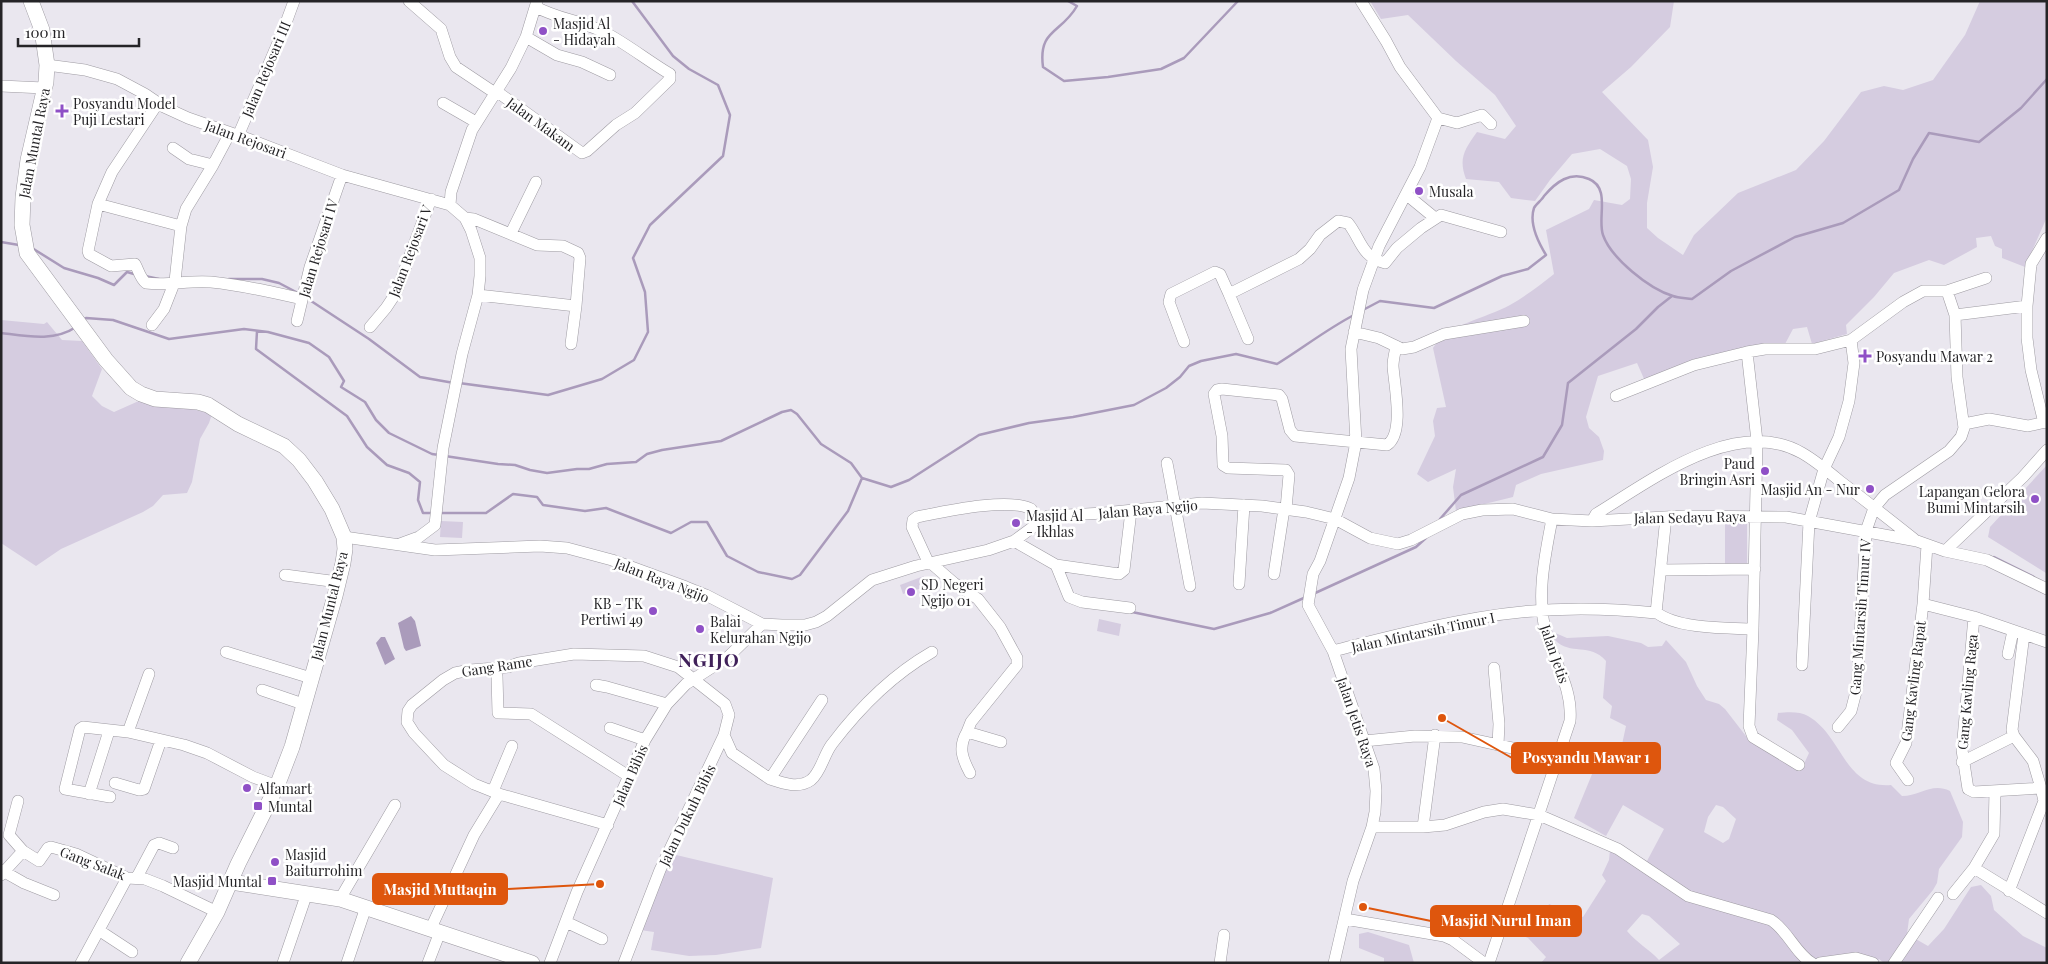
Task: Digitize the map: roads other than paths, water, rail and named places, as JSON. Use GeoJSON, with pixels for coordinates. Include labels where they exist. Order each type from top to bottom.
{"type":"FeatureCollection","features":[{"type":"Feature","properties":{"kind":"main road","name":"Jalan Muntal Raya"},"geometry":{"type":"LineString","coordinates":[[31,1],[42,30],[47,65],[26,174],[22,218],[25,246],[32,262],[83,330],[119,375],[132,388],[155,399],[198,402],[208,405],[238,424],[278,443],[290,451],[315,482],[332,510],[344,537],[345,549],[338,582],[292,747],[277,786],[217,912],[188,963]]}},
{"type":"Feature","properties":{"kind":"main road"},"geometry":{"type":"LineString","coordinates":[[231,882],[340,899],[436,930],[516,960],[532,963]]}},
{"type":"Feature","properties":{"kind":"street","name":"Jalan Rejosari III"},"geometry":{"type":"LineString","coordinates":[[152,325],[164,309],[175,279],[181,226],[186,209],[234,134],[283,31],[294,1]]}},
{"type":"Feature","properties":{"kind":"street"},"geometry":{"type":"LineString","coordinates":[[409,1],[441,29],[450,57],[456,67],[495,92]]}},
{"type":"Feature","properties":{"kind":"street"},"geometry":{"type":"LineString","coordinates":[[1361,1],[1400,67],[1438,118],[1457,122],[1482,115],[1491,124]]}},
{"type":"Feature","properties":{"kind":"street"},"geometry":{"type":"LineString","coordinates":[[450,205],[451,192],[468,138],[476,122],[511,68],[526,37],[536,4]]}},
{"type":"Feature","properties":{"kind":"street","name":"Jalan Makam"},"geometry":{"type":"LineString","coordinates":[[495,92],[582,153],[587,151],[616,125],[635,114],[670,79],[670,74],[606,33],[555,16],[536,4]]}},
{"type":"Feature","properties":{"kind":"street"},"geometry":{"type":"LineString","coordinates":[[526,37],[557,55],[582,62],[610,75]]}},
{"type":"Feature","properties":{"kind":"street","name":"Jalan Rejosari"},"geometry":{"type":"LineString","coordinates":[[47,65],[85,70],[117,79],[145,94],[158,104],[188,118],[342,175],[431,198],[450,205],[465,218],[480,258],[480,276],[478,295],[441,460],[435,525],[419,537],[398,545]]}},
{"type":"Feature","properties":{"kind":"street"},"geometry":{"type":"LineString","coordinates":[[1,86],[44,88]]}},
{"type":"Feature","properties":{"kind":"street"},"geometry":{"type":"LineString","coordinates":[[443,103],[476,122]]}},
{"type":"Feature","properties":{"kind":"street"},"geometry":{"type":"LineString","coordinates":[[158,104],[112,172],[98,204],[88,251],[89,254],[111,266],[135,264],[146,283],[175,279],[211,282],[303,296]]}},
{"type":"Feature","properties":{"kind":"street","name":"Jalan Jetis Raya"},"geometry":{"type":"LineString","coordinates":[[1334,963],[1353,881],[1372,827],[1376,791],[1374,769],[1333,651],[1308,605],[1310,585],[1350,478],[1356,442],[1351,349],[1362,290],[1374,260],[1420,168],[1438,118]]}},
{"type":"Feature","properties":{"kind":"street"},"geometry":{"type":"LineString","coordinates":[[173,148],[192,160],[213,165]]}},
{"type":"Feature","properties":{"kind":"street","name":"Jalan Rejosari IV"},"geometry":{"type":"LineString","coordinates":[[297,321],[310,267],[342,175]]}},
{"type":"Feature","properties":{"kind":"street"},"geometry":{"type":"LineString","coordinates":[[511,233],[536,182]]}},
{"type":"Feature","properties":{"kind":"street"},"geometry":{"type":"LineString","coordinates":[[1407,195],[1434,218]]}},
{"type":"Feature","properties":{"kind":"street","name":"Jalan Rejosari V"},"geometry":{"type":"LineString","coordinates":[[370,327],[396,293],[431,198]]}},
{"type":"Feature","properties":{"kind":"street"},"geometry":{"type":"LineString","coordinates":[[98,204],[181,226]]}},
{"type":"Feature","properties":{"kind":"street"},"geometry":{"type":"LineString","coordinates":[[1229,294],[1299,259],[1310,249],[1320,235],[1338,221],[1348,223],[1361,246],[1374,260],[1387,263],[1397,248],[1434,218],[1441,215],[1501,232]]}},
{"type":"Feature","properties":{"kind":"street"},"geometry":{"type":"LineString","coordinates":[[465,218],[474,219],[537,245],[563,246],[578,253],[580,258],[570,306],[572,344]]}},
{"type":"Feature","properties":{"kind":"street"},"geometry":{"type":"LineString","coordinates":[[1964,424],[1989,419],[2028,426],[2046,422],[2031,370],[2027,338],[2027,306],[2031,264],[2047,238]]}},
{"type":"Feature","properties":{"kind":"street"},"geometry":{"type":"LineString","coordinates":[[1184,342],[1169,302],[1170,296],[1215,272],[1220,274],[1248,339]]}},
{"type":"Feature","properties":{"kind":"street"},"geometry":{"type":"LineString","coordinates":[[1616,396],[1694,366],[1747,352],[1765,349],[1815,349],[1851,340],[1903,302],[1923,291],[1947,291],[1986,278]]}},
{"type":"Feature","properties":{"kind":"street"},"geometry":{"type":"LineString","coordinates":[[1874,508],[1885,494],[1955,446],[1963,432],[1964,424],[1957,377],[1955,315],[1947,291]]}},
{"type":"Feature","properties":{"kind":"street"},"geometry":{"type":"LineString","coordinates":[[478,295],[570,306]]}},
{"type":"Feature","properties":{"kind":"street"},"geometry":{"type":"LineString","coordinates":[[1955,315],[2027,306]]}},
{"type":"Feature","properties":{"kind":"street"},"geometry":{"type":"LineString","coordinates":[[1354,332],[1379,338],[1402,349],[1414,347],[1444,334],[1524,321]]}},
{"type":"Feature","properties":{"kind":"street"},"geometry":{"type":"LineString","coordinates":[[1802,665],[1809,522],[1824,469],[1839,437],[1849,401],[1854,363],[1851,340]]}},
{"type":"Feature","properties":{"kind":"street"},"geometry":{"type":"LineString","coordinates":[[1274,574],[1289,475],[1286,470],[1228,468],[1223,466],[1222,436],[1214,399],[1217,390],[1279,395],[1282,399],[1290,430],[1295,436],[1387,445],[1393,439],[1397,416],[1393,364],[1396,346]]}},
{"type":"Feature","properties":{"kind":"street"},"geometry":{"type":"LineString","coordinates":[[1747,352],[1757,441],[1750,732],[1753,736],[1799,765]]}},
{"type":"Feature","properties":{"kind":"street"},"geometry":{"type":"LineString","coordinates":[[1592,521],[1596,514],[1644,484],[1696,457],[1738,442],[1757,441],[1773,443],[1794,449],[1824,469],[1922,543],[1923,604],[1974,617],[2047,642]]}},
{"type":"Feature","properties":{"kind":"street"},"geometry":{"type":"LineString","coordinates":[[1945,551],[2022,477],[2047,450]]}},
{"type":"Feature","properties":{"kind":"street"},"geometry":{"type":"LineString","coordinates":[[1167,463],[1190,586]]}},
{"type":"Feature","properties":{"kind":"street","name":"Jalan Raya Ngijo"},"geometry":{"type":"LineString","coordinates":[[344,537],[435,550],[540,546],[567,548],[612,560],[686,587],[706,595],[762,624],[805,625],[827,616],[872,580],[916,566],[988,550],[1014,541],[1039,522],[1053,515],[1131,511],[1176,505],[1221,503],[1285,509],[1335,519]]}},
{"type":"Feature","properties":{"kind":"street"},"geometry":{"type":"LineString","coordinates":[[970,773],[964,762],[961,746],[971,722],[1018,661],[1000,627],[978,599],[954,583],[931,564],[912,527],[913,520],[917,517],[962,509],[1016,505],[1031,509],[1039,522]]}},
{"type":"Feature","properties":{"kind":"street"},"geometry":{"type":"LineString","coordinates":[[1239,584],[1244,505]]}},
{"type":"Feature","properties":{"kind":"street","name":"Gang Mintarsih Timur IV"},"geometry":{"type":"LineString","coordinates":[[1838,727],[1851,711],[1857,688],[1866,531],[1874,508]]}},
{"type":"Feature","properties":{"kind":"street","name":"Jalan Sedayu Raya"},"geometry":{"type":"LineString","coordinates":[[1335,519],[1370,538],[1398,544],[1422,535],[1462,514],[1482,510],[1513,509],[1552,519],[1592,521],[1666,517],[1786,517],[1866,531],[1987,560],[2034,581],[2047,589]]}},
{"type":"Feature","properties":{"kind":"street"},"geometry":{"type":"LineString","coordinates":[[1014,541],[1056,565],[1122,573],[1125,563],[1131,511]]}},
{"type":"Feature","properties":{"kind":"street"},"geometry":{"type":"LineString","coordinates":[[1656,612],[1666,517]]}},
{"type":"Feature","properties":{"kind":"street","name":"Jalan Jetis"},"geometry":{"type":"LineString","coordinates":[[1489,963],[1570,721],[1570,703],[1566,682],[1546,634],[1542,610],[1543,564],[1552,519]]}},
{"type":"Feature","properties":{"kind":"street"},"geometry":{"type":"LineString","coordinates":[[1056,565],[1069,597],[1082,602],[1130,608]]}},
{"type":"Feature","properties":{"kind":"street"},"geometry":{"type":"LineString","coordinates":[[1661,570],[1755,568]]}},
{"type":"Feature","properties":{"kind":"street"},"geometry":{"type":"LineString","coordinates":[[285,575],[338,582]]}},
{"type":"Feature","properties":{"kind":"street","name":"Gang Kavling Rapat"},"geometry":{"type":"LineString","coordinates":[[1908,780],[1896,764],[1906,743],[1923,604]]}},
{"type":"Feature","properties":{"kind":"street","name":"Jalan Mintarsih Timur I"},"geometry":{"type":"LineString","coordinates":[[1333,651],[1479,618],[1542,610],[1618,609],[1656,612],[1682,622],[1753,629]]}},
{"type":"Feature","properties":{"kind":"street","name":"Gang Kavling Raga"},"geometry":{"type":"LineString","coordinates":[[1974,617],[1962,762],[1968,789],[1974,792],[1995,791]]}},
{"type":"Feature","properties":{"kind":"street","name":"Jalan Bibis"},"geometry":{"type":"LineString","coordinates":[[550,963],[577,892],[645,740],[667,704],[693,680],[728,657],[762,624]]}},
{"type":"Feature","properties":{"kind":"street"},"geometry":{"type":"LineString","coordinates":[[2008,654],[2018,632]]}},
{"type":"Feature","properties":{"kind":"street"},"geometry":{"type":"LineString","coordinates":[[2009,891],[2045,801],[2033,761],[2014,736],[2012,730],[2018,632]]}},
{"type":"Feature","properties":{"kind":"street"},"geometry":{"type":"LineString","coordinates":[[226,652],[311,678]]}},
{"type":"Feature","properties":{"kind":"street"},"geometry":{"type":"LineString","coordinates":[[724,735],[732,753],[770,779],[786,784],[800,784],[810,780],[831,746],[858,711],[912,663],[932,652]]}},
{"type":"Feature","properties":{"kind":"street","name":"Gang Rame"},"geometry":{"type":"LineString","coordinates":[[496,793],[474,784],[444,765],[408,725],[408,711],[412,705],[443,680],[455,673],[508,667],[518,663],[574,654],[644,656],[678,667],[693,680]]}},
{"type":"Feature","properties":{"kind":"street"},"geometry":{"type":"LineString","coordinates":[[1494,668],[1499,724],[1498,744]]}},
{"type":"Feature","properties":{"kind":"street"},"geometry":{"type":"LineString","coordinates":[[128,732],[149,674]]}},
{"type":"Feature","properties":{"kind":"street"},"geometry":{"type":"LineString","coordinates":[[497,676],[498,713],[531,714],[630,777]]}},
{"type":"Feature","properties":{"kind":"street","name":"Jalan Dukuh Bibis"},"geometry":{"type":"LineString","coordinates":[[624,963],[660,870],[724,735],[728,720],[728,709],[725,704],[693,680]]}},
{"type":"Feature","properties":{"kind":"street"},"geometry":{"type":"LineString","coordinates":[[596,686],[608,687],[667,704]]}},
{"type":"Feature","properties":{"kind":"street"},"geometry":{"type":"LineString","coordinates":[[262,690],[303,704]]}},
{"type":"Feature","properties":{"kind":"street"},"geometry":{"type":"LineString","coordinates":[[770,779],[822,700]]}},
{"type":"Feature","properties":{"kind":"street"},"geometry":{"type":"LineString","coordinates":[[110,797],[66,790],[64,787],[80,729],[83,727],[128,732],[197,749],[252,777],[277,786]]}},
{"type":"Feature","properties":{"kind":"street"},"geometry":{"type":"LineString","coordinates":[[610,728],[645,740]]}},
{"type":"Feature","properties":{"kind":"street"},"geometry":{"type":"LineString","coordinates":[[89,794],[109,731]]}},
{"type":"Feature","properties":{"kind":"street"},"geometry":{"type":"LineString","coordinates":[[967,732],[1001,742]]}},
{"type":"Feature","properties":{"kind":"street"},"geometry":{"type":"LineString","coordinates":[[1364,741],[1435,735],[1462,737],[1558,758]]}},
{"type":"Feature","properties":{"kind":"street"},"geometry":{"type":"LineString","coordinates":[[1424,827],[1435,735]]}},
{"type":"Feature","properties":{"kind":"street"},"geometry":{"type":"LineString","coordinates":[[1962,762],[2014,736]]}},
{"type":"Feature","properties":{"kind":"street"},"geometry":{"type":"LineString","coordinates":[[115,783],[139,790],[144,789],[161,740]]}},
{"type":"Feature","properties":{"kind":"street"},"geometry":{"type":"LineString","coordinates":[[428,963],[436,930],[474,835],[496,793],[512,746]]}},
{"type":"Feature","properties":{"kind":"street"},"geometry":{"type":"LineString","coordinates":[[1953,894],[1977,869],[1994,834],[1995,791],[2042,788]]}},
{"type":"Feature","properties":{"kind":"street"},"geometry":{"type":"LineString","coordinates":[[496,793],[608,825]]}},
{"type":"Feature","properties":{"kind":"street"},"geometry":{"type":"LineString","coordinates":[[18,801],[9,836],[23,851],[3,872],[54,895]]}},
{"type":"Feature","properties":{"kind":"street"},"geometry":{"type":"LineString","coordinates":[[340,899],[395,805]]}},
{"type":"Feature","properties":{"kind":"street"},"geometry":{"type":"LineString","coordinates":[[1372,827],[1424,827],[1450,824],[1484,812],[1503,809],[1539,815],[1618,849],[1688,896],[1771,920],[1778,925],[1805,958],[1812,963]]}},
{"type":"Feature","properties":{"kind":"street"},"geometry":{"type":"LineString","coordinates":[[82,963],[100,930],[154,845],[159,843],[173,848]]}},
{"type":"Feature","properties":{"kind":"street","name":"Gang Salak"},"geometry":{"type":"LineString","coordinates":[[23,851],[39,861],[48,848],[51,847],[76,854],[132,878],[163,886],[217,912]]}},
{"type":"Feature","properties":{"kind":"street"},"geometry":{"type":"LineString","coordinates":[[1977,869],[2009,891],[2047,913]]}},
{"type":"Feature","properties":{"kind":"street"},"geometry":{"type":"LineString","coordinates":[[283,963],[307,893]]}},
{"type":"Feature","properties":{"kind":"street"},"geometry":{"type":"LineString","coordinates":[[1894,963],[1938,898]]}},
{"type":"Feature","properties":{"kind":"street"},"geometry":{"type":"LineString","coordinates":[[347,963],[366,908]]}},
{"type":"Feature","properties":{"kind":"street"},"geometry":{"type":"LineString","coordinates":[[1345,919],[1444,936],[1453,940],[1484,963]]}},
{"type":"Feature","properties":{"kind":"street"},"geometry":{"type":"LineString","coordinates":[[566,922],[602,939]]}},
{"type":"Feature","properties":{"kind":"street"},"geometry":{"type":"LineString","coordinates":[[100,930],[132,952]]}},
{"type":"Feature","properties":{"kind":"street"},"geometry":{"type":"LineString","coordinates":[[1220,963],[1224,936]]}},
{"type":"Feature","properties":{"kind":"street"},"geometry":{"type":"LineString","coordinates":[[1820,963],[1856,958],[1873,963]]}},
{"type":"Feature","properties":{"kind":"waterway"},"geometry":{"type":"LineString","coordinates":[[459,383],[548,395],[602,379],[634,360],[648,332],[645,292],[633,258],[650,225],[723,156],[730,115],[718,85],[689,69],[673,56],[632,1]]}},
{"type":"Feature","properties":{"kind":"waterway"},"geometry":{"type":"LineString","coordinates":[[1068,1],[1077,6],[1071,15],[1047,38],[1042,55],[1043,67],[1064,81],[1161,69],[1184,58],[1238,1]]}},
{"type":"Feature","properties":{"kind":"waterway"},"geometry":{"type":"LineString","coordinates":[[1363,310],[1380,301],[1434,308],[1502,276],[1528,269],[1546,255],[1533,226],[1534,208],[1559,182],[1576,176],[1589,179],[1596,183],[1600,189],[1602,196],[1603,235],[1607,244],[1622,263],[1653,287],[1675,297],[1692,299],[1731,271],[1795,237],[1843,223],[1899,190],[1913,159],[1929,133],[1979,142],[2021,108],[2047,79]]}},
{"type":"Feature","properties":{"kind":"waterway"},"geometry":{"type":"LineString","coordinates":[[1,242],[19,245]]}},
{"type":"Feature","properties":{"kind":"waterway"},"geometry":{"type":"LineString","coordinates":[[32,248],[64,268],[114,285],[127,272],[134,274]]}},
{"type":"Feature","properties":{"kind":"waterway"},"geometry":{"type":"LineString","coordinates":[[145,276],[159,279]]}},
{"type":"Feature","properties":{"kind":"waterway"},"geometry":{"type":"LineString","coordinates":[[229,279],[262,279],[279,283],[298,293]]}},
{"type":"Feature","properties":{"kind":"waterway"},"geometry":{"type":"LineString","coordinates":[[1440,519],[1461,495],[1543,457],[1562,425],[1568,383],[1636,329],[1672,296]]}},
{"type":"Feature","properties":{"kind":"waterway"},"geometry":{"type":"LineString","coordinates":[[305,297],[369,339],[420,377],[454,383]]}},
{"type":"Feature","properties":{"kind":"waterway"},"geometry":{"type":"LineString","coordinates":[[445,456],[515,465],[547,473],[589,469],[607,464],[636,462],[647,454],[662,450],[721,441],[782,412],[791,410],[797,414],[821,444],[851,463],[862,478],[891,487],[909,480],[979,435],[1029,423],[1073,417],[1134,405],[1166,388],[1180,377],[1189,366],[1201,361],[1236,354],[1277,364],[1354,315]]}},
{"type":"Feature","properties":{"kind":"waterway"},"geometry":{"type":"LineString","coordinates":[[83,320],[86,318],[113,320],[169,339],[244,329],[268,332],[309,343],[329,357],[344,381],[341,387],[365,402],[376,420],[389,433],[432,454],[439,455]]}},
{"type":"Feature","properties":{"kind":"waterway"},"geometry":{"type":"LineString","coordinates":[[1,333],[40,337],[59,335],[76,327]]}},
{"type":"Feature","properties":{"kind":"waterway"},"geometry":{"type":"LineString","coordinates":[[257,331],[256,349],[347,416],[367,447],[387,465],[409,473],[420,482],[418,500],[423,513],[432,513]]}},
{"type":"Feature","properties":{"kind":"waterway"},"geometry":{"type":"LineString","coordinates":[[440,513],[486,513],[513,494],[537,497],[543,505],[585,511],[606,508],[671,533],[691,522],[707,522],[727,556],[758,572],[792,579],[800,575],[848,511],[862,478]]}},
{"type":"Feature","properties":{"kind":"waterway"},"geometry":{"type":"LineString","coordinates":[[1313,594],[1416,547],[1426,538]]}},
{"type":"Feature","properties":{"kind":"waterway"},"geometry":{"type":"LineString","coordinates":[[1994,557],[2034,577]]}},
{"type":"Feature","properties":{"kind":"waterway"},"geometry":{"type":"LineString","coordinates":[[1132,612],[1214,629],[1270,613],[1306,597]]}},
{"type":"Feature","properties":{"kind":"place","name":"Masjid Al - Hidayah"},"geometry":{"type":"Point","coordinates":[543,31]}},
{"type":"Feature","properties":{"kind":"place","name":"Posyandu Model Puji Lestari"},"geometry":{"type":"Point","coordinates":[62,111]}},
{"type":"Feature","properties":{"kind":"place","name":"Musala"},"geometry":{"type":"Point","coordinates":[1419,191]}},
{"type":"Feature","properties":{"kind":"place","name":"Posyandu Mawar 2"},"geometry":{"type":"Point","coordinates":[1865,356]}},
{"type":"Feature","properties":{"kind":"place","name":"Paud Bringin Asri"},"geometry":{"type":"Point","coordinates":[1765,471]}},
{"type":"Feature","properties":{"kind":"place","name":"Masjid An - Nur"},"geometry":{"type":"Point","coordinates":[1870,489]}},
{"type":"Feature","properties":{"kind":"place","name":"Lapangan Gelora Bumi Mintarsih"},"geometry":{"type":"Point","coordinates":[2035,499]}},
{"type":"Feature","properties":{"kind":"place","name":"Masjid Al - Ikhlas"},"geometry":{"type":"Point","coordinates":[1016,523]}},
{"type":"Feature","properties":{"kind":"place","name":"SD Negeri Ngijo 01"},"geometry":{"type":"Point","coordinates":[911,592]}},
{"type":"Feature","properties":{"kind":"place","name":"KB - TK Pertiwi 49"},"geometry":{"type":"Point","coordinates":[653,611]}},
{"type":"Feature","properties":{"kind":"place","name":"Balai Kelurahan Ngijo"},"geometry":{"type":"Point","coordinates":[700,629]}},
{"type":"Feature","properties":{"kind":"place","name":"Posyandu Mawar 1"},"geometry":{"type":"Point","coordinates":[1442,718]}},
{"type":"Feature","properties":{"kind":"place","name":"Alfamart"},"geometry":{"type":"Point","coordinates":[247,788]}},
{"type":"Feature","properties":{"kind":"place","name":"Muntal"},"geometry":{"type":"Point","coordinates":[258,806]}},
{"type":"Feature","properties":{"kind":"place","name":"Masjid Baiturrohim"},"geometry":{"type":"Point","coordinates":[275,862]}},
{"type":"Feature","properties":{"kind":"place","name":"Masjid Muntal"},"geometry":{"type":"Point","coordinates":[272,881]}},
{"type":"Feature","properties":{"kind":"place","name":"Masjid Muttaqin"},"geometry":{"type":"Point","coordinates":[600,884]}},
{"type":"Feature","properties":{"kind":"place","name":"Masjid Nurul Iman"},"geometry":{"type":"Point","coordinates":[1363,907]}},
{"type":"Feature","properties":{"kind":"district","name":"NGIJO"},"geometry":{"type":"Point","coordinates":[709,659]}}]}
